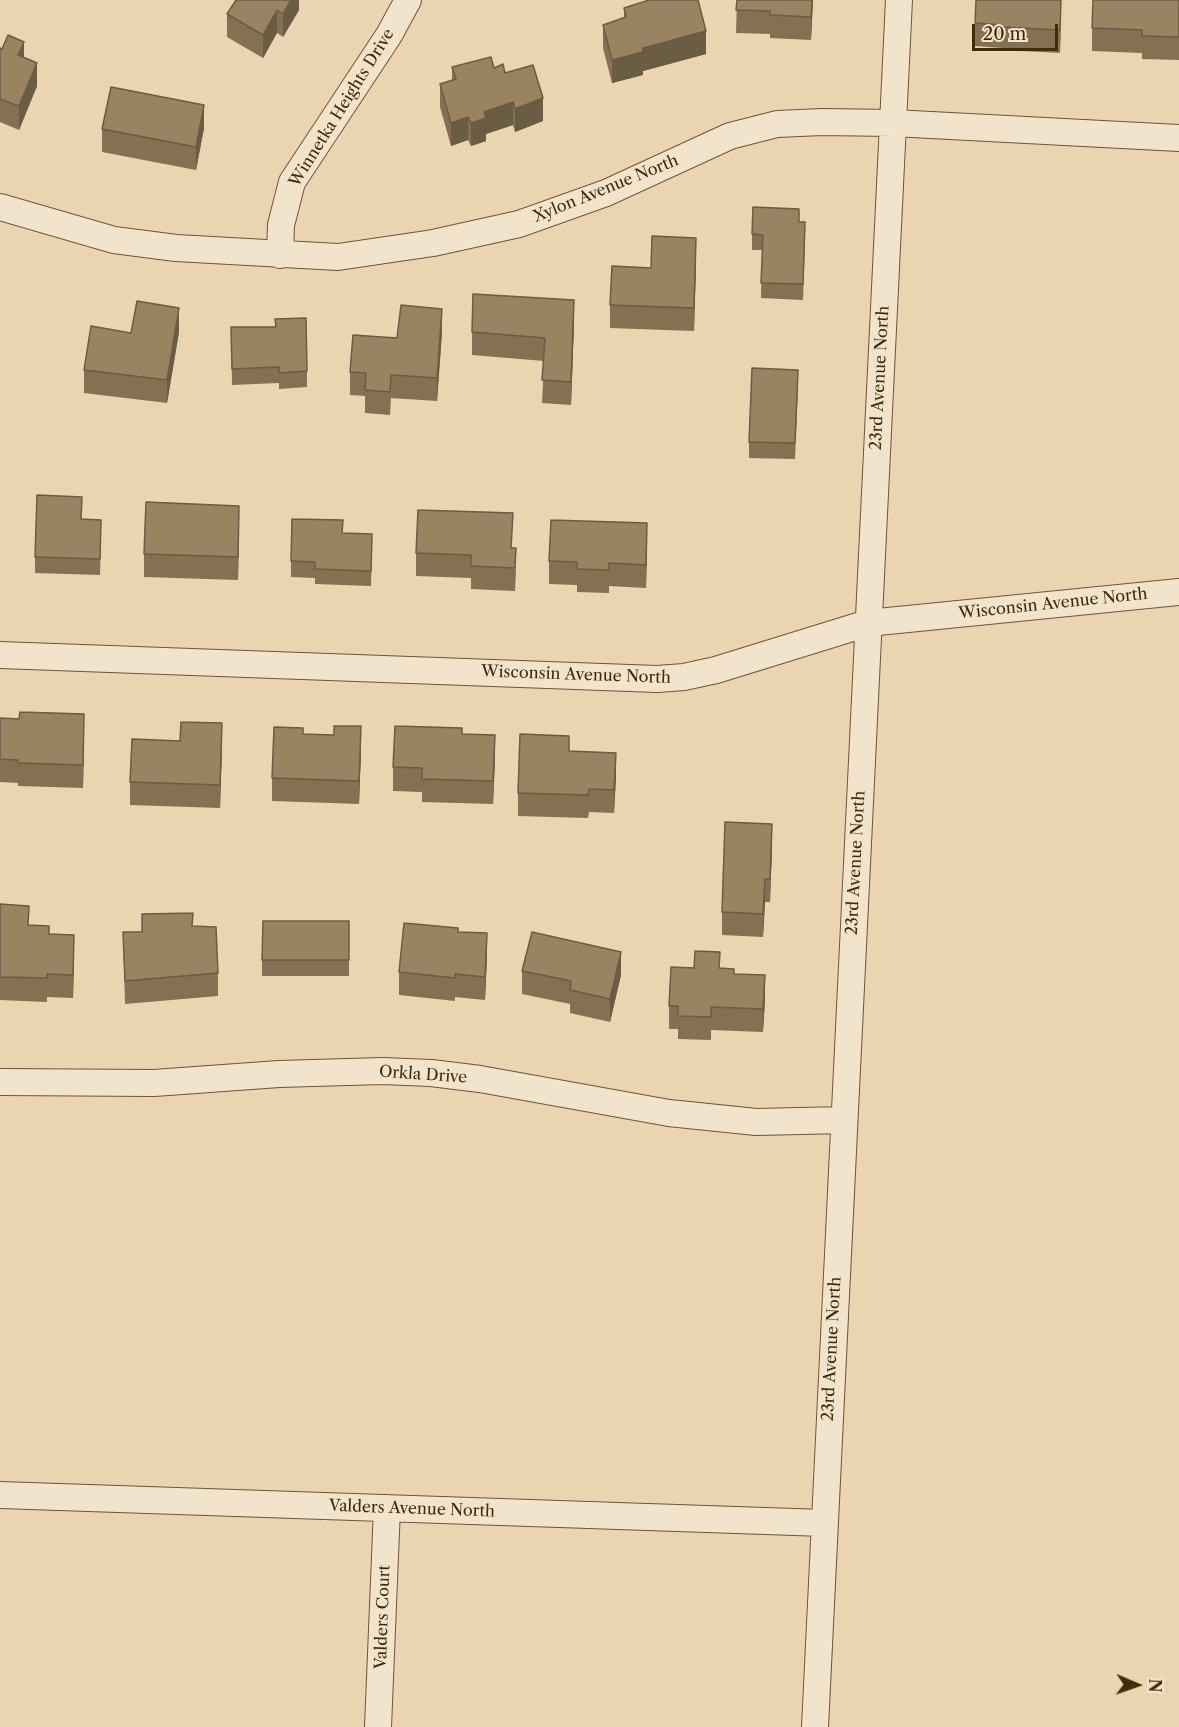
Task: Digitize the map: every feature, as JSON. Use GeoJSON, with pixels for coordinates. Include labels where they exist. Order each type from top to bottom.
{"type":"FeatureCollection","features":[{"type":"Feature","properties":{"kind":"street","name":"Winnetka Heights Drive"},"geometry":{"type":"LineString","coordinates":[[280,255],[281,225],[292,182],[389,35],[408,0]]}},
{"type":"Feature","properties":{"kind":"street","name":"23rd Avenue North"},"geometry":{"type":"LineString","coordinates":[[815,1727],[899,0]]}},
{"type":"Feature","properties":{"kind":"street","name":"Xylon Avenue North"},"geometry":{"type":"LineString","coordinates":[[0,207],[114,240],[176,248],[338,257],[433,243],[519,224],[606,193],[730,136],[777,124],[893,123],[1179,138]]}},
{"type":"Feature","properties":{"kind":"street","name":"Wisconsin Avenue North"},"geometry":{"type":"LineString","coordinates":[[0,655],[657,679],[684,677],[716,670],[868,623],[1179,592]]}},
{"type":"Feature","properties":{"kind":"street","name":"Orkla Drive"},"geometry":{"type":"LineString","coordinates":[[0,1082],[154,1083],[279,1074],[382,1071],[431,1073],[480,1079],[669,1113],[756,1122],[844,1120]]}},
{"type":"Feature","properties":{"kind":"street","name":"Valders Avenue North"},"geometry":{"type":"LineString","coordinates":[[0,1495],[824,1523]]}},
{"type":"Feature","properties":{"kind":"street","name":"Valders Court"},"geometry":{"type":"LineString","coordinates":[[378,1727],[387,1508]]}},
{"type":"Feature","properties":{"kind":"building"},"geometry":{"type":"Polygon","coordinates":[[[236,0],[291,0],[283,14],[277,10],[263,35],[227,14],[236,0]]]}},
{"type":"Feature","properties":{"kind":"building"},"geometry":{"type":"Polygon","coordinates":[[[649,0],[698,0],[706,31],[643,48],[643,52],[612,60],[603,25],[626,17],[624,8],[649,0]]]}},
{"type":"Feature","properties":{"kind":"building"},"geometry":{"type":"Polygon","coordinates":[[[737,0],[812,0],[811,17],[770,15],[770,11],[736,10],[737,0]]]}},
{"type":"Feature","properties":{"kind":"building"},"geometry":{"type":"Polygon","coordinates":[[[976,0],[1061,0],[1060,30],[975,23],[976,0]]]}},
{"type":"Feature","properties":{"kind":"building"},"geometry":{"type":"Polygon","coordinates":[[[1093,0],[1179,0],[1179,37],[1142,36],[1142,30],[1092,28],[1093,0]]]}},
{"type":"Feature","properties":{"kind":"building"},"geometry":{"type":"Polygon","coordinates":[[[8,35],[24,42],[18,55],[37,63],[19,106],[0,99],[0,48],[2,49],[8,35]]]}},
{"type":"Feature","properties":{"kind":"building"},"geometry":{"type":"Polygon","coordinates":[[[491,57],[494,68],[503,64],[505,73],[533,65],[543,98],[515,109],[513,102],[484,112],[486,118],[471,123],[468,117],[451,123],[440,84],[456,79],[452,67],[491,57]]]}},
{"type":"Feature","properties":{"kind":"building"},"geometry":{"type":"Polygon","coordinates":[[[111,87],[204,105],[196,147],[102,129],[111,87]]]}},
{"type":"Feature","properties":{"kind":"building"},"geometry":{"type":"Polygon","coordinates":[[[753,207],[799,209],[799,222],[805,222],[803,284],[761,283],[763,235],[752,234],[753,207]]]}},
{"type":"Feature","properties":{"kind":"building"},"geometry":{"type":"Polygon","coordinates":[[[652,236],[696,238],[694,308],[610,305],[612,266],[651,268],[652,236]]]}},
{"type":"Feature","properties":{"kind":"building"},"geometry":{"type":"Polygon","coordinates":[[[473,294],[574,300],[571,382],[542,380],[545,338],[472,332],[473,294]]]}},
{"type":"Feature","properties":{"kind":"building"},"geometry":{"type":"Polygon","coordinates":[[[137,301],[179,308],[167,380],[84,370],[91,326],[131,333],[137,301]]]}},
{"type":"Feature","properties":{"kind":"building"},"geometry":{"type":"Polygon","coordinates":[[[401,305],[442,309],[437,378],[391,375],[390,392],[365,390],[366,373],[350,372],[353,335],[397,338],[401,305]]]}},
{"type":"Feature","properties":{"kind":"building"},"geometry":{"type":"Polygon","coordinates":[[[306,318],[307,371],[279,373],[279,367],[232,369],[231,327],[276,327],[275,319],[306,318]]]}},
{"type":"Feature","properties":{"kind":"building"},"geometry":{"type":"Polygon","coordinates":[[[752,368],[798,370],[795,443],[749,442],[752,368]]]}},
{"type":"Feature","properties":{"kind":"building"},"geometry":{"type":"Polygon","coordinates":[[[37,495],[82,497],[81,519],[101,520],[100,559],[35,557],[37,495]]]}},
{"type":"Feature","properties":{"kind":"building"},"geometry":{"type":"Polygon","coordinates":[[[146,502],[239,506],[238,557],[144,554],[146,502]]]}},
{"type":"Feature","properties":{"kind":"building"},"geometry":{"type":"Polygon","coordinates":[[[418,510],[513,513],[511,548],[516,548],[515,568],[471,566],[471,555],[416,553],[418,510]]]}},
{"type":"Feature","properties":{"kind":"building"},"geometry":{"type":"Polygon","coordinates":[[[292,519],[343,520],[342,533],[372,534],[371,571],[315,569],[315,562],[291,561],[292,519]]]}},
{"type":"Feature","properties":{"kind":"building"},"geometry":{"type":"Polygon","coordinates":[[[551,520],[647,523],[646,565],[609,563],[609,570],[577,569],[577,562],[549,561],[551,520]]]}},
{"type":"Feature","properties":{"kind":"building"},"geometry":{"type":"Polygon","coordinates":[[[20,712],[84,714],[83,765],[18,763],[18,760],[0,759],[0,718],[19,719],[20,712]]]}},
{"type":"Feature","properties":{"kind":"building"},"geometry":{"type":"Polygon","coordinates":[[[181,722],[222,723],[220,785],[130,782],[132,739],[180,741],[181,722]]]}},
{"type":"Feature","properties":{"kind":"building"},"geometry":{"type":"Polygon","coordinates":[[[334,726],[361,726],[359,781],[272,778],[274,727],[303,728],[303,734],[334,735],[334,726]]]}},
{"type":"Feature","properties":{"kind":"building"},"geometry":{"type":"Polygon","coordinates":[[[395,726],[462,728],[462,734],[495,735],[493,781],[422,779],[422,768],[393,767],[395,726]]]}},
{"type":"Feature","properties":{"kind":"building"},"geometry":{"type":"Polygon","coordinates":[[[520,734],[569,736],[569,751],[616,753],[614,790],[589,789],[588,795],[518,793],[520,734]]]}},
{"type":"Feature","properties":{"kind":"building"},"geometry":{"type":"Polygon","coordinates":[[[725,822],[772,824],[770,879],[765,879],[763,914],[722,912],[725,822]]]}},
{"type":"Feature","properties":{"kind":"building"},"geometry":{"type":"Polygon","coordinates":[[[0,904],[29,906],[28,925],[49,926],[49,934],[74,935],[73,975],[47,974],[47,978],[0,977],[0,904]]]}},
{"type":"Feature","properties":{"kind":"building"},"geometry":{"type":"Polygon","coordinates":[[[193,913],[192,926],[216,927],[218,973],[125,981],[123,932],[142,932],[142,914],[193,913]]]}},
{"type":"Feature","properties":{"kind":"building"},"geometry":{"type":"Polygon","coordinates":[[[263,921],[349,921],[349,960],[262,960],[263,921]]]}},
{"type":"Feature","properties":{"kind":"building"},"geometry":{"type":"Polygon","coordinates":[[[404,923],[458,928],[458,932],[487,933],[485,977],[455,974],[455,978],[399,972],[404,923]]]}},
{"type":"Feature","properties":{"kind":"building"},"geometry":{"type":"Polygon","coordinates":[[[532,932],[621,952],[610,999],[570,990],[571,981],[522,971],[532,932]]]}},
{"type":"Feature","properties":{"kind":"building"},"geometry":{"type":"Polygon","coordinates":[[[695,951],[720,952],[719,968],[734,969],[734,974],[765,975],[763,1009],[711,1007],[711,1017],[678,1016],[678,1006],[669,1006],[671,967],[694,968],[695,951]]]}}]}
